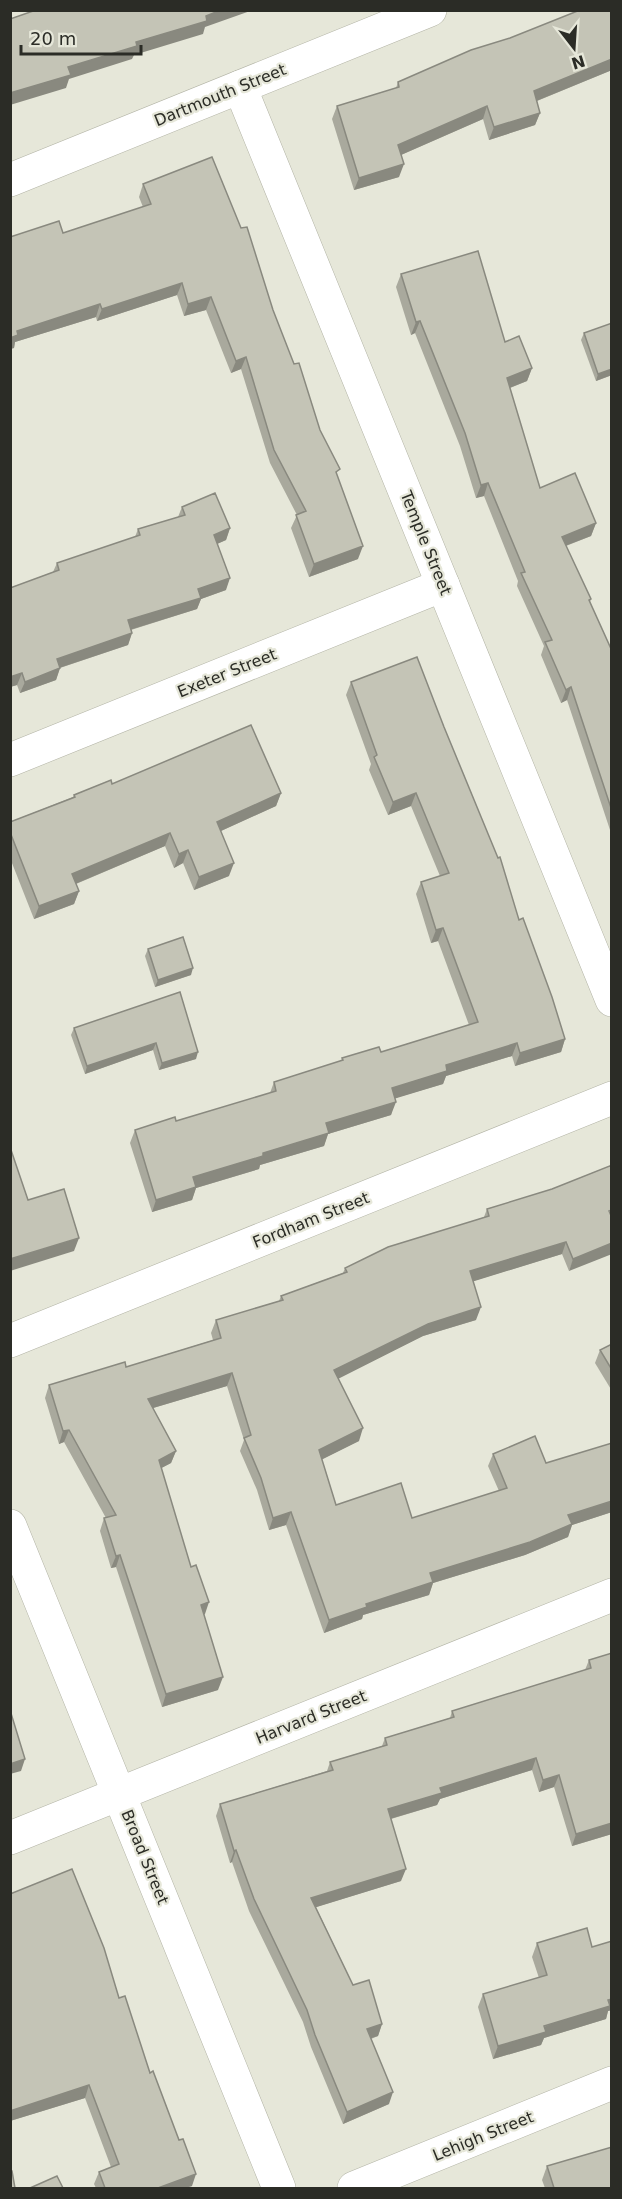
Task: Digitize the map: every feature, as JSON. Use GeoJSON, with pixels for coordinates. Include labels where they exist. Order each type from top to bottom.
{"type":"FeatureCollection","features":[{"type":"Feature","properties":{"kind":"street","name":"Dartmouth Street"},"geometry":{"type":"LineString","coordinates":[[10,180],[430,10]]}},
{"type":"Feature","properties":{"kind":"street","name":"Temple Street"},"geometry":{"type":"LineString","coordinates":[[240,87],[612,1000]]}},
{"type":"Feature","properties":{"kind":"street","name":"Exeter Street"},"geometry":{"type":"LineString","coordinates":[[10,760],[443,585]]}},
{"type":"Feature","properties":{"kind":"street","name":"Fordham Street"},"geometry":{"type":"LineString","coordinates":[[10,1341],[612,1098]]}},
{"type":"Feature","properties":{"kind":"street","name":"Broad Street"},"geometry":{"type":"LineString","coordinates":[[10,1526],[279,2188]]}},
{"type":"Feature","properties":{"kind":"street","name":"Harvard Street"},"geometry":{"type":"LineString","coordinates":[[10,1838],[612,1595]]}},
{"type":"Feature","properties":{"kind":"street","name":"Lehigh Street"},"geometry":{"type":"LineString","coordinates":[[354,2188],[612,2083]]}},
{"type":"Feature","properties":{"kind":"building"},"geometry":{"type":"Polygon","coordinates":[[[36,10],[221,10],[206,16],[207,21],[136,42],[137,46],[68,67],[71,75],[10,93],[10,19],[36,10]]]}},
{"type":"Feature","properties":{"kind":"building"},"geometry":{"type":"Polygon","coordinates":[[[580,10],[612,10],[612,59],[534,91],[540,113],[494,127],[487,106],[398,145],[404,164],[359,178],[337,106],[399,87],[398,82],[471,50],[510,38],[580,10]]]}},
{"type":"Feature","properties":{"kind":"building"},"geometry":{"type":"Polygon","coordinates":[[[212,157],[241,228],[247,227],[273,310],[294,364],[299,363],[320,430],[340,469],[336,472],[363,546],[314,564],[296,515],[306,511],[274,450],[246,357],[236,361],[211,297],[188,304],[182,283],[102,309],[100,304],[17,331],[18,335],[10,338],[10,237],[59,221],[63,233],[151,204],[143,184],[212,157]]]}},
{"type":"Feature","properties":{"kind":"building"},"geometry":{"type":"Polygon","coordinates":[[[478,251],[505,342],[519,336],[532,368],[507,378],[540,488],[575,473],[596,523],[562,537],[612,651],[612,811],[571,687],[566,690],[545,642],[552,640],[521,573],[525,572],[488,483],[481,485],[465,433],[420,321],[416,322],[401,274],[478,251]]]}},
{"type":"Feature","properties":{"kind":"building"},"geometry":{"type":"Polygon","coordinates":[[[612,323],[612,369],[598,374],[584,333],[612,323]]]}},
{"type":"Feature","properties":{"kind":"building"},"geometry":{"type":"Polygon","coordinates":[[[215,493],[230,528],[214,535],[230,578],[198,589],[201,598],[128,620],[132,633],[57,659],[60,668],[25,682],[22,673],[10,677],[10,588],[59,570],[57,563],[140,535],[138,529],[185,515],[182,507],[215,493]]]}},
{"type":"Feature","properties":{"kind":"building"},"geometry":{"type":"Polygon","coordinates":[[[417,657],[498,858],[500,857],[519,920],[523,918],[565,1039],[520,1053],[517,1043],[446,1065],[447,1071],[392,1088],[396,1102],[326,1123],[329,1133],[193,1177],[196,1187],[156,1200],[135,1130],[175,1117],[176,1121],[276,1091],[274,1082],[343,1060],[342,1058],[379,1047],[381,1052],[478,1022],[443,928],[436,930],[421,882],[449,873],[416,793],[393,802],[374,757],[377,755],[351,682],[417,657]]]}},
{"type":"Feature","properties":{"kind":"building"},"geometry":{"type":"Polygon","coordinates":[[[251,725],[281,793],[217,822],[234,863],[199,877],[188,850],[179,854],[170,833],[72,874],[79,891],[39,906],[10,832],[10,822],[75,797],[74,795],[111,780],[112,784],[251,725]]]}},
{"type":"Feature","properties":{"kind":"building"},"geometry":{"type":"Polygon","coordinates":[[[183,937],[193,968],[158,980],[148,949],[183,937]]]}},
{"type":"Feature","properties":{"kind":"building"},"geometry":{"type":"Polygon","coordinates":[[[180,992],[198,1052],[162,1063],[156,1043],[87,1066],[74,1028],[180,992]]]}},
{"type":"Feature","properties":{"kind":"building"},"geometry":{"type":"Polygon","coordinates":[[[10,1147],[28,1200],[64,1189],[79,1238],[10,1259],[10,1147]]]}},
{"type":"Feature","properties":{"kind":"building"},"geometry":{"type":"Polygon","coordinates":[[[612,1165],[612,1210],[609,1211],[612,1218],[612,1243],[573,1259],[566,1242],[470,1271],[481,1307],[428,1324],[334,1370],[363,1428],[319,1450],[336,1505],[401,1483],[412,1518],[507,1488],[493,1454],[535,1436],[546,1463],[612,1443],[612,1501],[568,1515],[572,1524],[530,1542],[430,1573],[433,1582],[366,1604],[367,1607],[329,1620],[291,1512],[273,1518],[261,1478],[244,1438],[251,1435],[232,1373],[148,1399],[176,1451],[159,1460],[191,1567],[196,1565],[209,1602],[201,1605],[223,1677],[166,1694],[120,1555],[116,1556],[104,1518],[116,1515],[69,1430],[63,1431],[49,1385],[125,1362],[126,1367],[221,1338],[216,1320],[283,1300],[281,1296],[347,1272],[345,1268],[388,1247],[489,1216],[487,1209],[552,1189],[612,1165]]]}},
{"type":"Feature","properties":{"kind":"building"},"geometry":{"type":"Polygon","coordinates":[[[612,1344],[612,1370],[600,1350],[612,1344]]]}},
{"type":"Feature","properties":{"kind":"building"},"geometry":{"type":"Polygon","coordinates":[[[612,1653],[612,1823],[576,1834],[559,1775],[543,1780],[536,1758],[440,1788],[442,1793],[388,1809],[406,1869],[311,1898],[353,1985],[369,1980],[382,2024],[367,2029],[393,2092],[347,2112],[307,2010],[254,1899],[236,1850],[234,1851],[220,1804],[333,1770],[330,1762],[387,1745],[385,1738],[454,1717],[452,1711],[591,1668],[589,1660],[612,1653]]]}},
{"type":"Feature","properties":{"kind":"building"},"geometry":{"type":"Polygon","coordinates":[[[10,1710],[25,1759],[10,1764],[10,1710]]]}},
{"type":"Feature","properties":{"kind":"building"},"geometry":{"type":"Polygon","coordinates":[[[72,1869],[104,1948],[119,1998],[125,1996],[150,2073],[153,2071],[179,2140],[183,2139],[196,2174],[158,2188],[105,2188],[99,2172],[119,2164],[89,2085],[10,2111],[10,1894],[72,1869]]]}},
{"type":"Feature","properties":{"kind":"building"},"geometry":{"type":"Polygon","coordinates":[[[587,1928],[592,1947],[612,1941],[612,1999],[608,2000],[610,2006],[544,2026],[546,2032],[498,2046],[483,1994],[547,1975],[537,1943],[587,1928]]]}},
{"type":"Feature","properties":{"kind":"building"},"geometry":{"type":"Polygon","coordinates":[[[612,2147],[612,2188],[554,2188],[547,2166],[612,2147]]]}},
{"type":"Feature","properties":{"kind":"building"},"geometry":{"type":"Polygon","coordinates":[[[10,2171],[12,2171],[15,2188],[10,2188],[10,2171]]]}},
{"type":"Feature","properties":{"kind":"building"},"geometry":{"type":"Polygon","coordinates":[[[57,2176],[63,2188],[30,2188],[57,2176]]]}}]}
